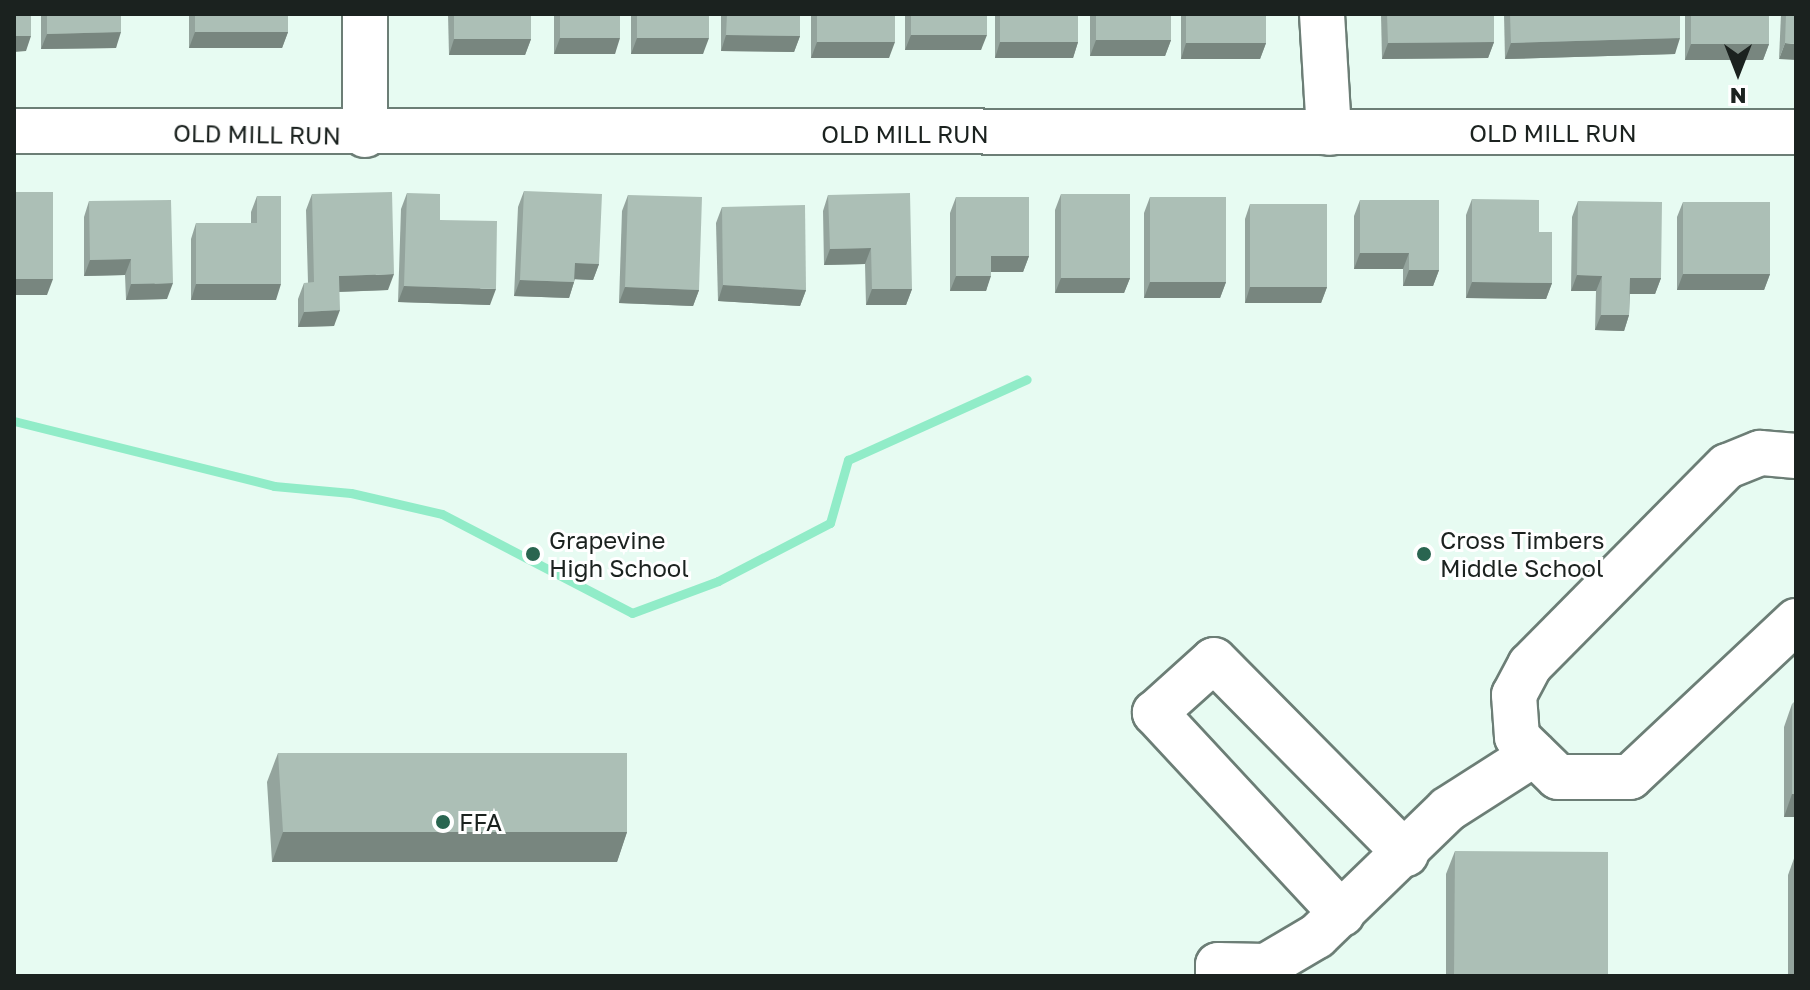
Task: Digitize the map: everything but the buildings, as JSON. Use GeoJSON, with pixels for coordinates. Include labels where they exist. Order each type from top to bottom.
{"type":"FeatureCollection","features":[{"type":"Feature","properties":{"kind":"street"},"geometry":{"type":"LineString","coordinates":[[365,14],[365,135]]}},
{"type":"Feature","properties":{"kind":"street"},"geometry":{"type":"LineString","coordinates":[[1322,14],[1329,133]]}},
{"type":"Feature","properties":{"kind":"street","name":"OLD MILL RUN"},"geometry":{"type":"LineString","coordinates":[[14,131],[365,135],[1796,132]]}},
{"type":"Feature","properties":{"kind":"street"},"geometry":{"type":"LineString","coordinates":[[1796,456],[1760,453],[1727,466],[1530,665],[1514,695],[1517,737],[1558,777],[1630,777],[1796,621]]}},
{"type":"Feature","properties":{"kind":"street"},"geometry":{"type":"LineString","coordinates":[[1342,914],[1155,713],[1214,660],[1406,854]]}},
{"type":"Feature","properties":{"kind":"street"},"geometry":{"type":"LineString","coordinates":[[1218,976],[1218,965],[1266,966],[1342,914],[1406,854],[1448,809],[1534,754]]}},
{"type":"Feature","properties":{"kind":"waterway"},"geometry":{"type":"LineString","coordinates":[[14,421],[274,486],[351,493],[442,514],[632,613],[718,581],[830,523],[848,460],[1027,379]]}},
{"type":"Feature","properties":{"kind":"place","name":"Grapevine High School"},"geometry":{"type":"Point","coordinates":[533,554]}},
{"type":"Feature","properties":{"kind":"place","name":"Cross Timbers Middle School"},"geometry":{"type":"Point","coordinates":[1424,554]}},
{"type":"Feature","properties":{"kind":"place","name":"FFA"},"geometry":{"type":"Point","coordinates":[443,822]}}]}
